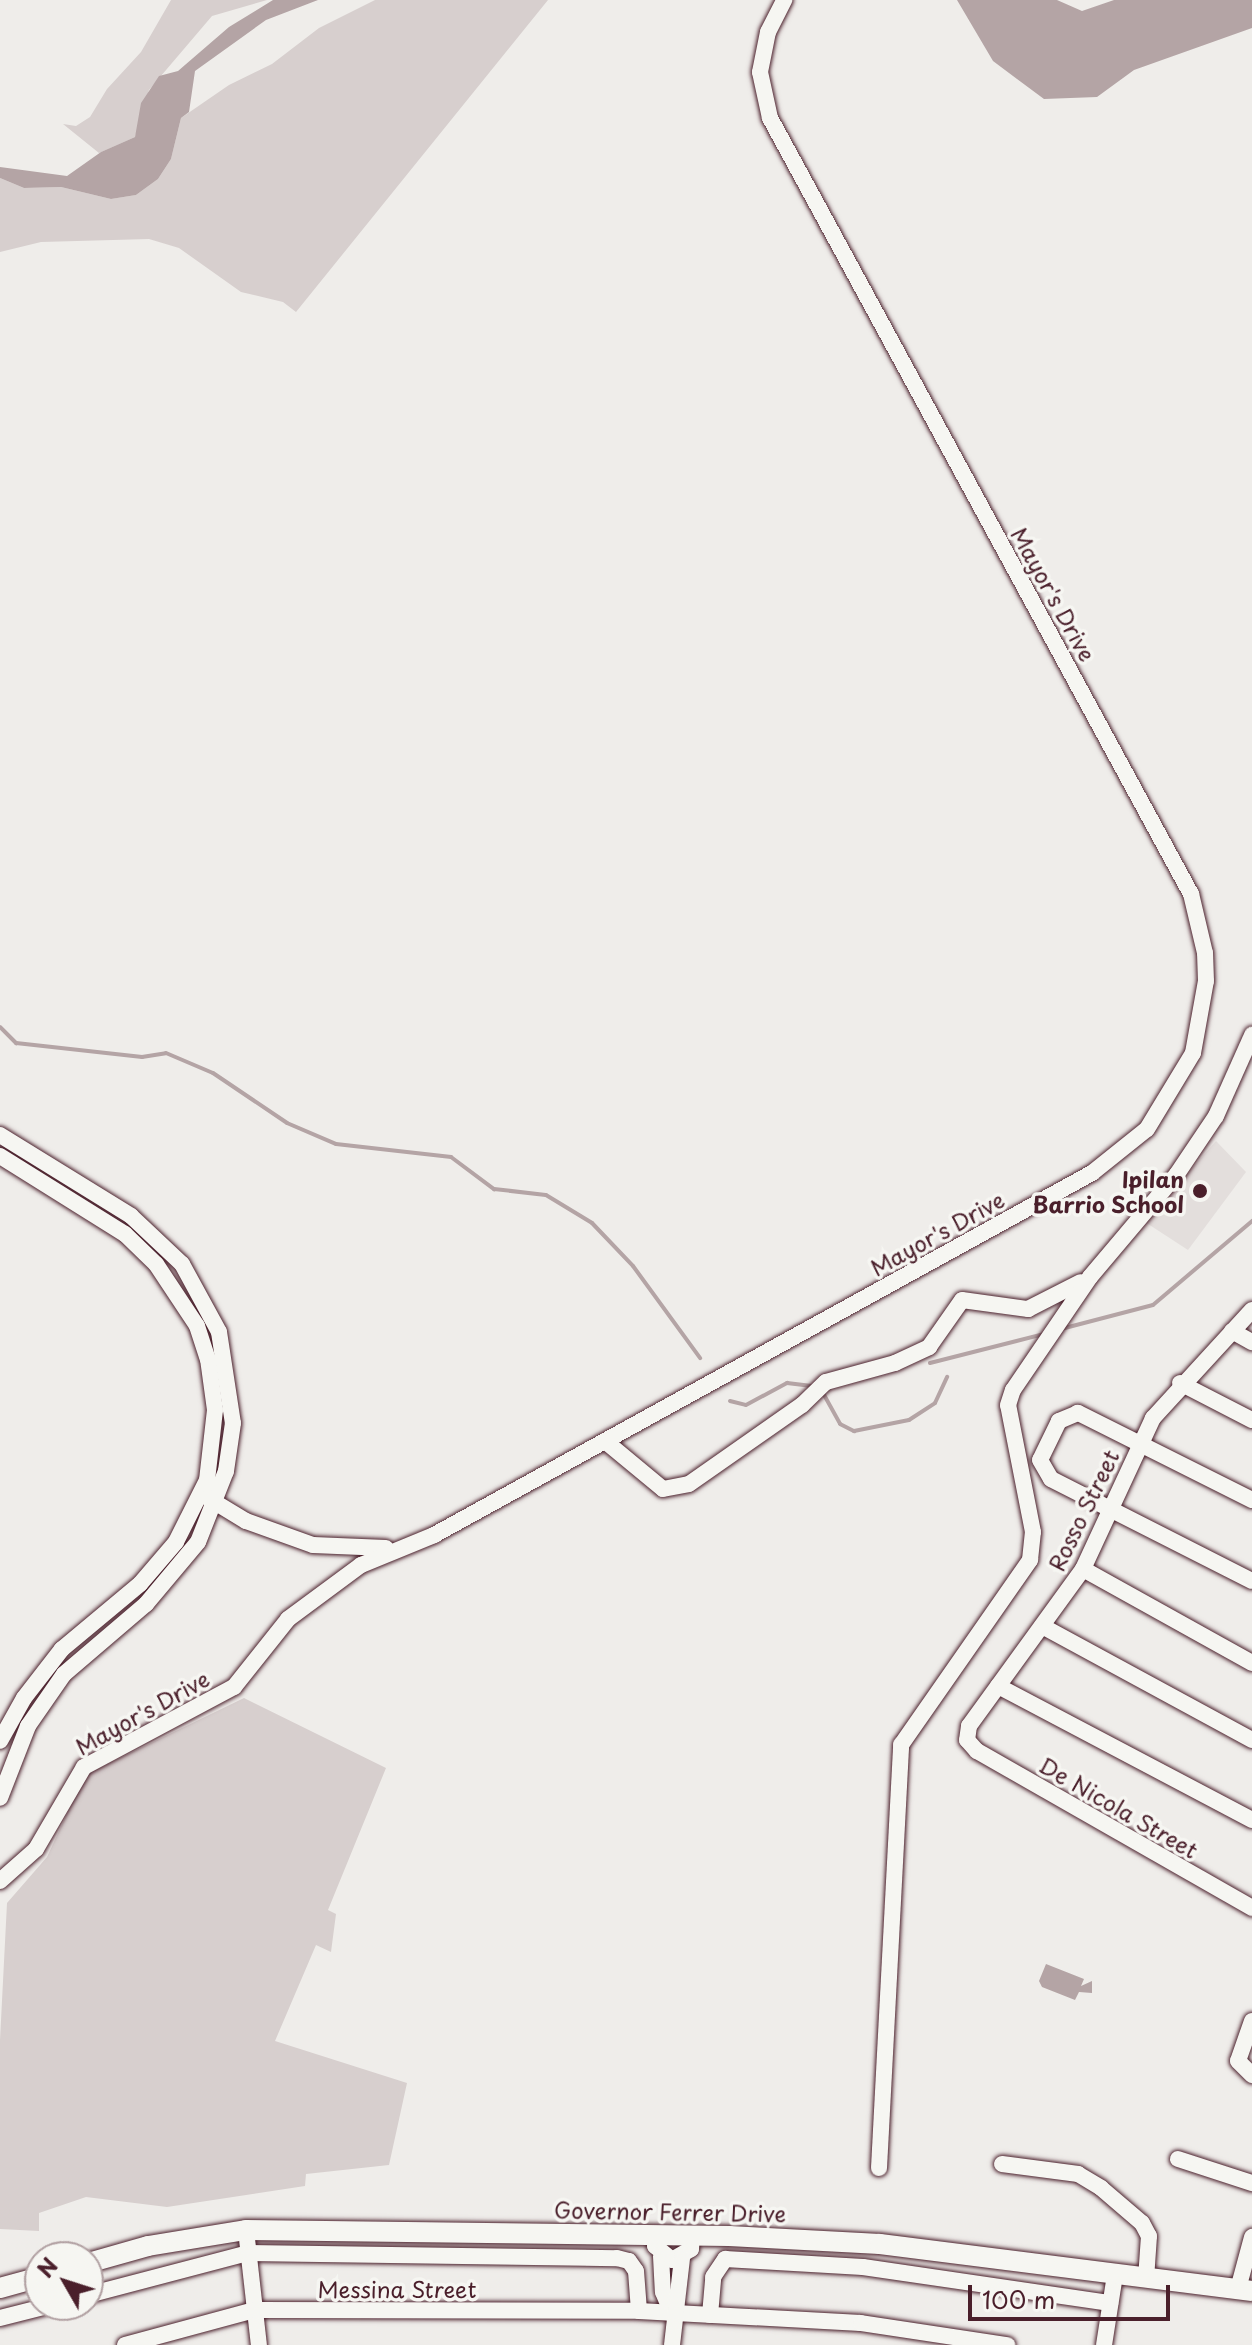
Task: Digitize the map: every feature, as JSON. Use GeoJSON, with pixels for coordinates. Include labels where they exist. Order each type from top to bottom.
{"type":"FeatureCollection","features":[{"type":"Feature","properties":{"kind":"main road","name":"Governor Ferrer Drive"},"geometry":{"type":"LineString","coordinates":[[104,2258],[148,2246],[246,2230],[656,2235],[880,2244],[1245,2290]]}},
{"type":"Feature","properties":{"kind":"main road"},"geometry":{"type":"LineString","coordinates":[[0,2288],[24,2281]]}},
{"type":"Feature","properties":{"kind":"street","name":"Mayor's Drive"},"geometry":{"type":"LineString","coordinates":[[0,1881],[36,1849],[84,1767],[234,1687],[268,1641],[307,1603],[395,1547],[434,1535],[1111,1161],[1147,1129],[1171,1096],[1193,1053],[1204,1005],[1205,953],[1179,869],[770,118],[760,72],[768,32],[784,0]]}},
{"type":"Feature","properties":{"kind":"street"},"geometry":{"type":"LineString","coordinates":[[879,2168],[901,1745],[1030,1560],[1033,1532],[1008,1405],[1026,1370],[1090,1277],[1185,1162],[1216,1116],[1252,1035]]}},
{"type":"Feature","properties":{"kind":"street"},"geometry":{"type":"LineString","coordinates":[[0,1135],[131,1216],[166,1246],[195,1283],[219,1332],[233,1399],[232,1447],[209,1499],[198,1542],[165,1585],[86,1651],[44,1699],[14,1755],[0,1798]]}},
{"type":"Feature","properties":{"kind":"street"},"geometry":{"type":"LineString","coordinates":[[0,1156],[125,1234],[180,1294],[204,1343],[214,1392],[209,1499],[164,1559],[62,1649],[24,1698],[0,1741]]}},
{"type":"Feature","properties":{"kind":"street"},"geometry":{"type":"LineString","coordinates":[[605,1441],[663,1489],[689,1484],[802,1405],[826,1382],[895,1363],[929,1347],[962,1300],[1028,1309],[1090,1277]]}},
{"type":"Feature","properties":{"kind":"street","name":"Rosso Street"},"geometry":{"type":"LineString","coordinates":[[967,1740],[969,1726],[1083,1569],[1140,1442],[1180,1383],[1252,1310]]}},
{"type":"Feature","properties":{"kind":"street"},"geometry":{"type":"LineString","coordinates":[[1232,1331],[1252,1342]]}},
{"type":"Feature","properties":{"kind":"street"},"geometry":{"type":"LineString","coordinates":[[1180,1383],[1252,1420]]}},
{"type":"Feature","properties":{"kind":"street"},"geometry":{"type":"LineString","coordinates":[[1252,1500],[1140,1442],[1071,1412],[1059,1421],[1042,1452],[1040,1466],[1046,1475],[1252,1581]]}},
{"type":"Feature","properties":{"kind":"street"},"geometry":{"type":"LineString","coordinates":[[209,1499],[313,1545],[395,1547]]}},
{"type":"Feature","properties":{"kind":"street"},"geometry":{"type":"LineString","coordinates":[[1083,1569],[1252,1663]]}},
{"type":"Feature","properties":{"kind":"street"},"geometry":{"type":"LineString","coordinates":[[1042,1626],[1252,1740]]}},
{"type":"Feature","properties":{"kind":"street"},"geometry":{"type":"LineString","coordinates":[[998,1686],[1252,1820]]}},
{"type":"Feature","properties":{"kind":"street","name":"De Nicola Street"},"geometry":{"type":"LineString","coordinates":[[967,1740],[977,1751],[1252,1908]]}},
{"type":"Feature","properties":{"kind":"street"},"geometry":{"type":"LineString","coordinates":[[1252,2021],[1238,2061],[1252,2075]]}},
{"type":"Feature","properties":{"kind":"street"},"geometry":{"type":"LineString","coordinates":[[1178,2159],[1252,2183]]}},
{"type":"Feature","properties":{"kind":"street"},"geometry":{"type":"LineString","coordinates":[[1002,2164],[1078,2174],[1101,2188],[1142,2223],[1149,2236],[1146,2279]]}},
{"type":"Feature","properties":{"kind":"street"},"geometry":{"type":"LineString","coordinates":[[246,2230],[259,2345]]}},
{"type":"Feature","properties":{"kind":"street"},"geometry":{"type":"LineString","coordinates":[[656,2235],[661,2256],[663,2292],[673,2315]]}},
{"type":"Feature","properties":{"kind":"street"},"geometry":{"type":"LineString","coordinates":[[672,2345],[673,2315],[681,2292],[682,2258],[692,2236]]}},
{"type":"Feature","properties":{"kind":"street"},"geometry":{"type":"LineString","coordinates":[[1245,2290],[1252,2237]]}},
{"type":"Feature","properties":{"kind":"street"},"geometry":{"type":"LineString","coordinates":[[104,2291],[248,2253],[624,2258],[636,2271],[639,2311]]}},
{"type":"Feature","properties":{"kind":"street"},"geometry":{"type":"LineString","coordinates":[[661,2256],[682,2258]]}},
{"type":"Feature","properties":{"kind":"street"},"geometry":{"type":"LineString","coordinates":[[710,2315],[713,2277],[725,2259],[863,2267],[1110,2303]]}},
{"type":"Feature","properties":{"kind":"street"},"geometry":{"type":"LineString","coordinates":[[1104,2345],[1115,2275]]}},
{"type":"Feature","properties":{"kind":"street","name":"Messina Street"},"geometry":{"type":"LineString","coordinates":[[125,2345],[255,2310],[639,2311],[861,2323],[1007,2345]]}},
{"type":"Feature","properties":{"kind":"street"},"geometry":{"type":"LineString","coordinates":[[0,2318],[24,2312]]}},
{"type":"Feature","properties":{"kind":"shaded area"},"geometry":{"type":"Polygon","coordinates":[[[171,0],[267,0],[212,16],[149,90],[135,137],[99,153],[63,124],[76,126],[90,117],[107,89],[141,52],[171,0]]]}},
{"type":"Feature","properties":{"kind":"shaded area"},"geometry":{"type":"Polygon","coordinates":[[[273,0],[318,0],[266,20],[195,71],[189,112],[181,118],[171,159],[158,179],[136,195],[111,199],[61,187],[24,188],[0,178],[0,167],[67,176],[101,152],[135,137],[141,103],[159,76],[178,71],[229,27],[273,0]]]}},
{"type":"Feature","properties":{"kind":"shaded area"},"geometry":{"type":"Polygon","coordinates":[[[375,0],[548,0],[296,312],[283,302],[241,292],[179,248],[149,239],[41,242],[0,252],[0,178],[24,188],[61,187],[111,199],[136,195],[158,179],[171,159],[181,118],[229,85],[272,64],[319,28],[375,0]]]}},
{"type":"Feature","properties":{"kind":"shaded area"},"geometry":{"type":"Polygon","coordinates":[[[957,0],[1057,0],[1082,11],[1114,0],[1252,0],[1252,28],[1134,70],[1097,97],[1044,99],[993,61],[957,0]]]}},
{"type":"Feature","properties":{"kind":"shaded area","name":"Ipilan Barrio School"},"geometry":{"type":"Polygon","coordinates":[[[1216,1141],[1246,1172],[1188,1250],[1145,1222],[1216,1141]]]}},
{"type":"Feature","properties":{"kind":"shaded area"},"geometry":{"type":"Polygon","coordinates":[[[244,1698],[386,1768],[328,1910],[336,1914],[331,1952],[316,1945],[275,2041],[407,2083],[389,2165],[306,2174],[305,2186],[167,2207],[86,2197],[39,2213],[39,2231],[0,2229],[0,2040],[7,1903],[47,1857],[85,1775],[244,1698]]]}},
{"type":"Feature","properties":{"kind":"shaded area"},"geometry":{"type":"Polygon","coordinates":[[[1046,1964],[1084,1979],[1081,1986],[1092,1981],[1092,1993],[1079,1992],[1075,2000],[1042,1987],[1039,1981],[1046,1964]]]}},
{"type":"Feature","properties":{"kind":"waterway"},"geometry":{"type":"LineString","coordinates":[[0,1027],[16,1043],[142,1057],[166,1053],[213,1073],[287,1123],[336,1144],[451,1157],[494,1189],[546,1195],[592,1223],[633,1266],[700,1358]]}},
{"type":"Feature","properties":{"kind":"waterway"},"geometry":{"type":"LineString","coordinates":[[1061,1329],[1153,1305],[1252,1221]]}},
{"type":"Feature","properties":{"kind":"waterway"},"geometry":{"type":"LineString","coordinates":[[930,1363],[1044,1334]]}},
{"type":"Feature","properties":{"kind":"waterway"},"geometry":{"type":"LineString","coordinates":[[823,1393],[840,1424],[854,1431],[909,1420],[935,1403],[947,1377]]}},
{"type":"Feature","properties":{"kind":"waterway"},"geometry":{"type":"LineString","coordinates":[[730,1401],[746,1405],[787,1383],[812,1386]]}},
{"type":"Feature","properties":{"kind":"place","name":"Ipilan Barrio School"},"geometry":{"type":"Point","coordinates":[1200,1191]}}]}
